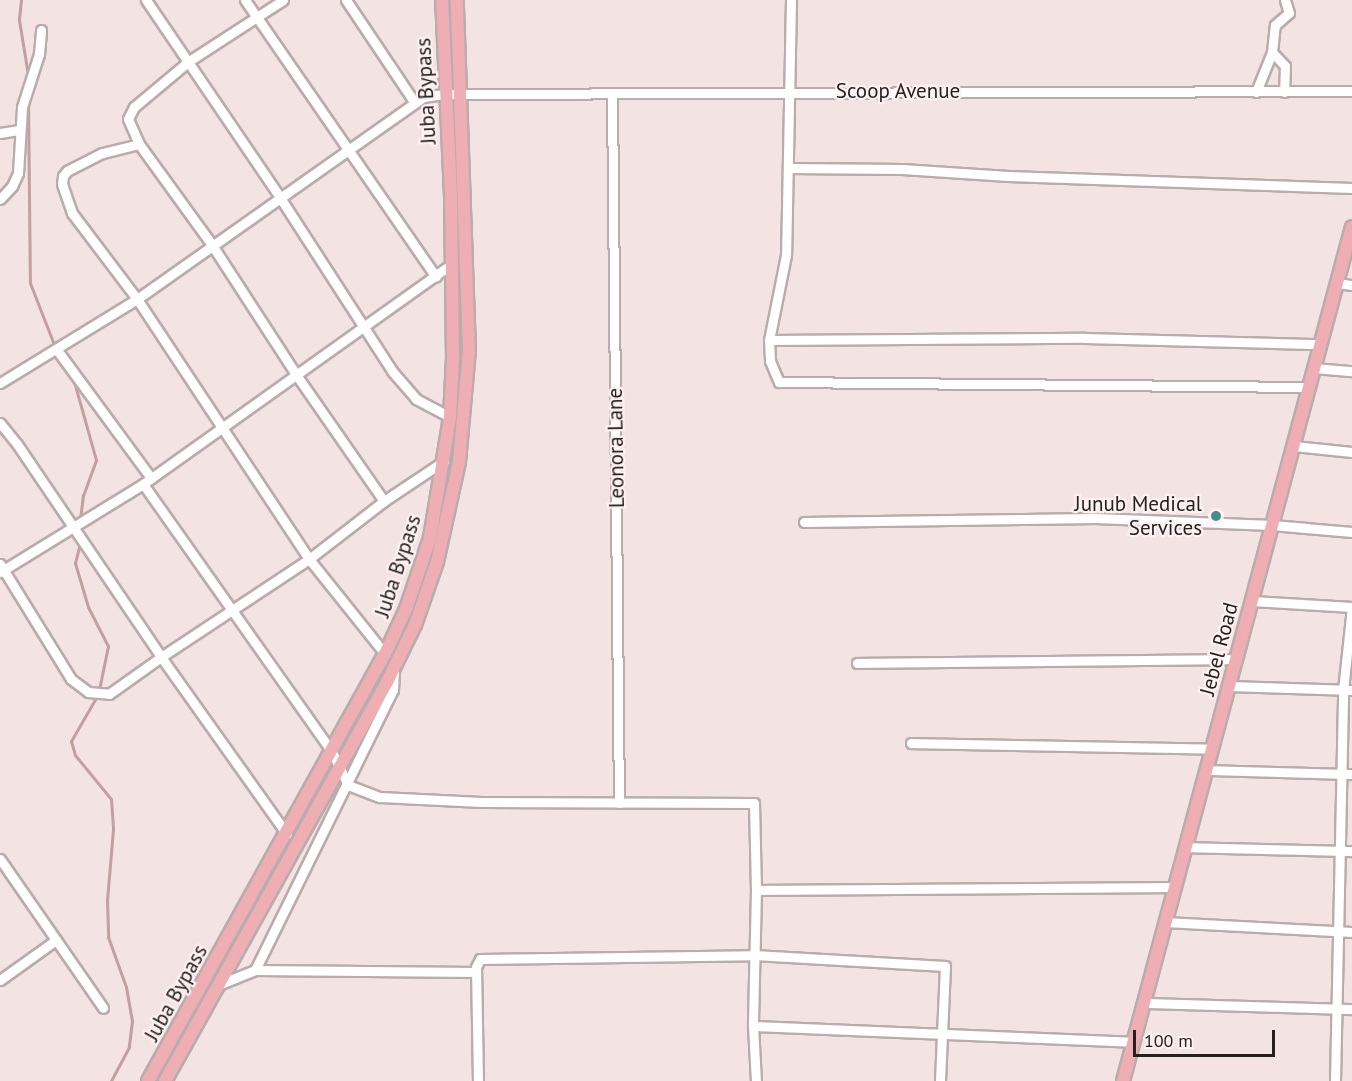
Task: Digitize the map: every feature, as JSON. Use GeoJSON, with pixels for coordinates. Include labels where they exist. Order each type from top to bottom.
{"type":"FeatureCollection","features":[{"type":"Feature","properties":{"kind":"main road","name":"Juba Bypass"},"geometry":{"type":"LineString","coordinates":[[148,1081],[333,752],[385,654],[406,609],[436,514],[450,417],[453,358],[451,196],[444,94],[442,0]]}},
{"type":"Feature","properties":{"kind":"main road","name":"Juba Bypass"},"geometry":{"type":"LineString","coordinates":[[165,1081],[395,666],[415,625],[429,588],[459,462],[469,351],[457,0]]}},
{"type":"Feature","properties":{"kind":"main road","name":"Jebel Road"},"geometry":{"type":"LineString","coordinates":[[1123,1081],[1352,227]]}},
{"type":"Feature","properties":{"kind":"street"},"geometry":{"type":"LineString","coordinates":[[146,0],[279,196],[392,371],[416,399],[450,417]]}},
{"type":"Feature","properties":{"kind":"street"},"geometry":{"type":"LineString","coordinates":[[245,0],[436,277]]}},
{"type":"Feature","properties":{"kind":"street"},"geometry":{"type":"LineString","coordinates":[[284,0],[189,61],[130,113],[131,129],[139,144],[212,245],[297,376],[384,501]]}},
{"type":"Feature","properties":{"kind":"street"},"geometry":{"type":"LineString","coordinates":[[346,0],[415,103]]}},
{"type":"Feature","properties":{"kind":"street"},"geometry":{"type":"LineString","coordinates":[[791,0],[786,255],[769,340],[770,362],[779,382],[1309,387]]}},
{"type":"Feature","properties":{"kind":"street"},"geometry":{"type":"LineString","coordinates":[[1256,92],[1272,52],[1275,26],[1290,13],[1285,0]]}},
{"type":"Feature","properties":{"kind":"street"},"geometry":{"type":"LineString","coordinates":[[0,199],[12,186],[18,173],[22,107],[39,54],[42,30]]}},
{"type":"Feature","properties":{"kind":"street"},"geometry":{"type":"LineString","coordinates":[[1272,52],[1285,66],[1284,92]]}},
{"type":"Feature","properties":{"kind":"street","name":"Scoop Avenue"},"geometry":{"type":"LineString","coordinates":[[0,383],[137,299],[279,196],[423,97],[444,94],[1352,91]]}},
{"type":"Feature","properties":{"kind":"street","name":"Leonora Lane"},"geometry":{"type":"LineString","coordinates":[[612,93],[619,803]]}},
{"type":"Feature","properties":{"kind":"street"},"geometry":{"type":"LineString","coordinates":[[0,133],[21,130]]}},
{"type":"Feature","properties":{"kind":"street"},"geometry":{"type":"LineString","coordinates":[[139,144],[90,158],[67,171],[63,176],[62,184],[72,213],[81,228],[137,299],[309,559],[385,654]]}},
{"type":"Feature","properties":{"kind":"street"},"geometry":{"type":"LineString","coordinates":[[789,168],[902,169],[1008,176],[1352,188]]}},
{"type":"Feature","properties":{"kind":"street"},"geometry":{"type":"LineString","coordinates":[[444,461],[384,501],[309,559],[109,694],[88,692],[71,679],[1,569],[74,528],[147,481],[364,329],[451,264]]}},
{"type":"Feature","properties":{"kind":"street"},"geometry":{"type":"LineString","coordinates":[[1337,283],[1352,285]]}},
{"type":"Feature","properties":{"kind":"street"},"geometry":{"type":"LineString","coordinates":[[769,340],[1085,338],[1320,344]]}},
{"type":"Feature","properties":{"kind":"street"},"geometry":{"type":"LineString","coordinates":[[57,350],[281,682],[333,752],[348,786],[380,797],[481,802],[754,803],[756,890],[753,1026],[756,1081]]}},
{"type":"Feature","properties":{"kind":"street"},"geometry":{"type":"LineString","coordinates":[[1314,368],[1352,371]]}},
{"type":"Feature","properties":{"kind":"street"},"geometry":{"type":"LineString","coordinates":[[0,423],[17,444],[161,657],[287,834]]}},
{"type":"Feature","properties":{"kind":"street"},"geometry":{"type":"LineString","coordinates":[[1294,446],[1352,452]]}},
{"type":"Feature","properties":{"kind":"street"},"geometry":{"type":"LineString","coordinates":[[804,522],[1095,518],[1272,525],[1352,532]]}},
{"type":"Feature","properties":{"kind":"street"},"geometry":{"type":"LineString","coordinates":[[1252,601],[1352,607],[1341,774],[1335,1081]]}},
{"type":"Feature","properties":{"kind":"street"},"geometry":{"type":"LineString","coordinates":[[856,663],[1236,658]]}},
{"type":"Feature","properties":{"kind":"street"},"geometry":{"type":"LineString","coordinates":[[255,970],[348,786],[393,690],[395,666]]}},
{"type":"Feature","properties":{"kind":"street"},"geometry":{"type":"LineString","coordinates":[[1229,686],[1348,690]]}},
{"type":"Feature","properties":{"kind":"street"},"geometry":{"type":"LineString","coordinates":[[911,743],[1212,748]]}},
{"type":"Feature","properties":{"kind":"street"},"geometry":{"type":"LineString","coordinates":[[1207,770],[1352,774]]}},
{"type":"Feature","properties":{"kind":"street"},"geometry":{"type":"LineString","coordinates":[[1185,847],[1352,851]]}},
{"type":"Feature","properties":{"kind":"street"},"geometry":{"type":"LineString","coordinates":[[0,859],[103,1008]]}},
{"type":"Feature","properties":{"kind":"street"},"geometry":{"type":"LineString","coordinates":[[756,890],[1175,887]]}},
{"type":"Feature","properties":{"kind":"street"},"geometry":{"type":"LineString","coordinates":[[1165,922],[1352,932]]}},
{"type":"Feature","properties":{"kind":"street"},"geometry":{"type":"LineString","coordinates":[[0,980],[56,940]]}},
{"type":"Feature","properties":{"kind":"street"},"geometry":{"type":"LineString","coordinates":[[478,1081],[476,972],[480,959],[489,957],[754,955],[945,966],[940,1081]]}},
{"type":"Feature","properties":{"kind":"street"},"geometry":{"type":"LineString","coordinates":[[218,985],[255,970],[476,972]]}},
{"type":"Feature","properties":{"kind":"street"},"geometry":{"type":"LineString","coordinates":[[1144,1003],[1352,1009]]}},
{"type":"Feature","properties":{"kind":"street"},"geometry":{"type":"LineString","coordinates":[[753,1026],[1133,1042]]}},
{"type":"Feature","properties":{"kind":"waterway"},"geometry":{"type":"LineString","coordinates":[[21,0],[19,20],[28,75]]}},
{"type":"Feature","properties":{"kind":"waterway"},"geometry":{"type":"LineString","coordinates":[[28,100],[30,283],[55,347]]}},
{"type":"Feature","properties":{"kind":"waterway"},"geometry":{"type":"LineString","coordinates":[[73,378],[96,460],[83,495],[80,519]]}},
{"type":"Feature","properties":{"kind":"waterway"},"geometry":{"type":"LineString","coordinates":[[80,543],[75,563],[88,607],[108,646],[99,690]]}},
{"type":"Feature","properties":{"kind":"waterway"},"geometry":{"type":"LineString","coordinates":[[97,696],[71,741],[75,755],[111,799],[113,829],[107,901],[108,937],[126,987],[132,1021],[129,1047],[111,1081]]}},
{"type":"Feature","properties":{"kind":"place","name":"Junub Medical Services"},"geometry":{"type":"Point","coordinates":[1216,516]}}]}
